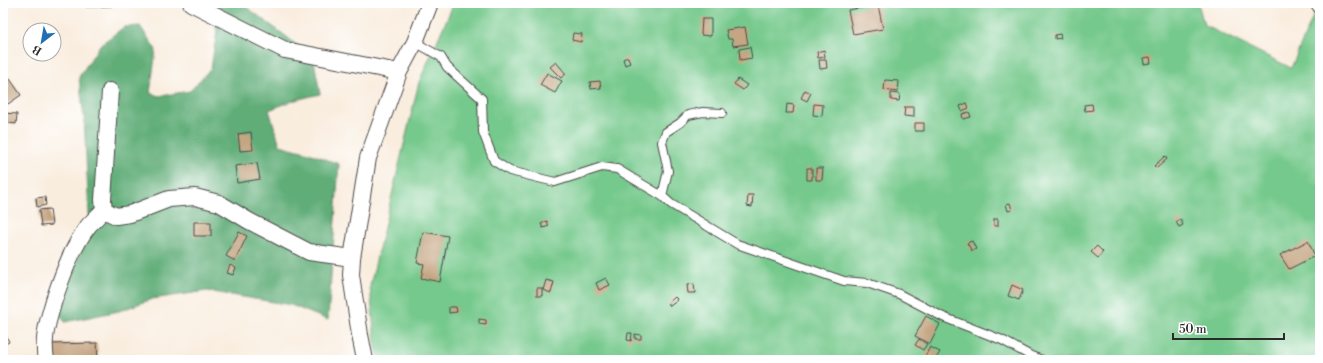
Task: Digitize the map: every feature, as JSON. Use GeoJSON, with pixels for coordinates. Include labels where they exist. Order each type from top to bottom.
{"type":"FeatureCollection","features":[{"type":"Feature","properties":{"kind":"street"},"geometry":{"type":"LineString","coordinates":[[365,360],[351,275],[352,258],[368,158],[399,72],[415,42],[430,3]]}},
{"type":"Feature","properties":{"kind":"street"},"geometry":{"type":"LineString","coordinates":[[195,4],[285,50],[399,72]]}},
{"type":"Feature","properties":{"kind":"street"},"geometry":{"type":"LineString","coordinates":[[46,360],[44,352],[45,331],[48,316],[63,273],[77,244],[89,226],[104,210],[103,200],[110,91]]}},
{"type":"Feature","properties":{"kind":"street"},"geometry":{"type":"LineString","coordinates":[[104,210],[116,216],[130,214],[169,199],[195,197],[219,203],[249,222],[309,252],[352,258]]}},
{"type":"Feature","properties":{"kind":"lane"},"geometry":{"type":"LineString","coordinates":[[415,42],[441,57],[447,67],[482,99],[483,132],[494,161],[510,171],[555,182],[602,167],[617,169],[737,244],[844,282],[867,283],[899,294],[943,317],[1002,340],[1031,356],[1042,360]]}},
{"type":"Feature","properties":{"kind":"lane"},"geometry":{"type":"LineString","coordinates":[[662,196],[668,171],[662,142],[666,132],[680,123],[688,115],[703,112],[722,113]]}},
{"type":"Feature","properties":{"kind":"green space"},"geometry":{"type":"Polygon","coordinates":[[[211,3],[241,3],[287,37],[314,60],[320,94],[295,100],[269,110],[280,145],[309,153],[339,164],[328,320],[291,305],[207,291],[152,299],[119,311],[65,322],[55,307],[90,233],[84,118],[79,77],[100,45],[124,27],[140,26],[156,50],[150,93],[159,96],[190,91],[211,68],[217,32],[211,3]]]}},
{"type":"Feature","properties":{"kind":"green space"},"geometry":{"type":"Polygon","coordinates":[[[454,3],[1198,3],[1204,25],[1291,68],[1316,10],[1320,12],[1320,360],[380,360],[375,343],[370,286],[419,82],[454,3]]]}},
{"type":"Feature","properties":{"kind":"building"},"geometry":{"type":"Polygon","coordinates":[[[86,3],[112,3],[112,6],[86,7],[86,3]]]}},
{"type":"Feature","properties":{"kind":"building"},"geometry":{"type":"Polygon","coordinates":[[[1136,3],[1143,3],[1144,6],[1137,8],[1136,3]]]}},
{"type":"Feature","properties":{"kind":"building"},"geometry":{"type":"Polygon","coordinates":[[[878,5],[883,29],[853,34],[848,10],[878,5]]]}},
{"type":"Feature","properties":{"kind":"building"},"geometry":{"type":"Polygon","coordinates":[[[702,19],[711,19],[711,36],[701,35],[702,19]]]}},
{"type":"Feature","properties":{"kind":"building"},"geometry":{"type":"Polygon","coordinates":[[[745,27],[748,44],[733,46],[732,39],[728,39],[726,30],[745,27]]]}},
{"type":"Feature","properties":{"kind":"building"},"geometry":{"type":"Polygon","coordinates":[[[573,33],[582,34],[581,42],[572,40],[573,33]]]}},
{"type":"Feature","properties":{"kind":"building"},"geometry":{"type":"Polygon","coordinates":[[[1060,34],[1061,38],[1055,39],[1055,35],[1060,34]]]}},
{"type":"Feature","properties":{"kind":"building"},"geometry":{"type":"Polygon","coordinates":[[[750,47],[752,58],[740,60],[739,49],[750,47]]]}},
{"type":"Feature","properties":{"kind":"building"},"geometry":{"type":"Polygon","coordinates":[[[824,50],[825,57],[818,58],[817,52],[824,50]]]}},
{"type":"Feature","properties":{"kind":"building"},"geometry":{"type":"Polygon","coordinates":[[[628,57],[630,63],[625,65],[623,59],[628,57]]]}},
{"type":"Feature","properties":{"kind":"building"},"geometry":{"type":"Polygon","coordinates":[[[1150,57],[1151,63],[1144,64],[1143,58],[1150,57]]]}},
{"type":"Feature","properties":{"kind":"building"},"geometry":{"type":"Polygon","coordinates":[[[819,60],[826,60],[827,68],[820,69],[819,60]]]}},
{"type":"Feature","properties":{"kind":"building"},"geometry":{"type":"Polygon","coordinates":[[[556,62],[566,74],[561,78],[550,67],[556,62]]]}},
{"type":"Feature","properties":{"kind":"building"},"geometry":{"type":"Polygon","coordinates":[[[3,69],[21,95],[8,104],[3,96],[3,69]]]}},
{"type":"Feature","properties":{"kind":"building"},"geometry":{"type":"Polygon","coordinates":[[[547,73],[562,81],[555,93],[540,85],[547,73]]]}},
{"type":"Feature","properties":{"kind":"building"},"geometry":{"type":"Polygon","coordinates":[[[738,79],[747,85],[743,90],[734,84],[738,79]]]}},
{"type":"Feature","properties":{"kind":"building"},"geometry":{"type":"Polygon","coordinates":[[[885,80],[899,81],[898,92],[884,90],[885,80]]]}},
{"type":"Feature","properties":{"kind":"building"},"geometry":{"type":"Polygon","coordinates":[[[600,81],[601,88],[591,89],[590,82],[600,81]]]}},
{"type":"Feature","properties":{"kind":"building"},"geometry":{"type":"Polygon","coordinates":[[[805,90],[811,93],[807,101],[801,98],[805,90]]]}},
{"type":"Feature","properties":{"kind":"building"},"geometry":{"type":"Polygon","coordinates":[[[891,93],[900,94],[899,101],[891,100],[891,93]]]}},
{"type":"Feature","properties":{"kind":"building"},"geometry":{"type":"Polygon","coordinates":[[[967,103],[969,108],[962,111],[960,106],[967,103]]]}},
{"type":"Feature","properties":{"kind":"building"},"geometry":{"type":"Polygon","coordinates":[[[787,104],[794,105],[793,113],[786,113],[787,104]]]}},
{"type":"Feature","properties":{"kind":"building"},"geometry":{"type":"Polygon","coordinates":[[[814,104],[823,105],[822,116],[813,115],[814,104]]]}},
{"type":"Feature","properties":{"kind":"building"},"geometry":{"type":"Polygon","coordinates":[[[1092,104],[1093,110],[1085,111],[1084,105],[1092,104]]]}},
{"type":"Feature","properties":{"kind":"building"},"geometry":{"type":"Polygon","coordinates":[[[905,107],[914,107],[914,117],[904,116],[905,107]]]}},
{"type":"Feature","properties":{"kind":"building"},"geometry":{"type":"Polygon","coordinates":[[[969,112],[971,117],[963,119],[962,114],[969,112]]]}},
{"type":"Feature","properties":{"kind":"building"},"geometry":{"type":"Polygon","coordinates":[[[3,113],[17,114],[16,124],[3,122],[3,113]]]}},
{"type":"Feature","properties":{"kind":"building"},"geometry":{"type":"Polygon","coordinates":[[[915,123],[924,123],[924,131],[915,131],[915,123]]]}},
{"type":"Feature","properties":{"kind":"building"},"geometry":{"type":"Polygon","coordinates":[[[251,132],[253,150],[240,151],[238,134],[251,132]]]}},
{"type":"Feature","properties":{"kind":"building"},"geometry":{"type":"Polygon","coordinates":[[[1165,156],[1167,159],[1157,168],[1154,166],[1165,156]]]}},
{"type":"Feature","properties":{"kind":"building"},"geometry":{"type":"Polygon","coordinates":[[[257,163],[260,179],[237,183],[235,166],[257,163]]]}},
{"type":"Feature","properties":{"kind":"building"},"geometry":{"type":"Polygon","coordinates":[[[807,168],[812,168],[812,180],[807,180],[807,168]]]}},
{"type":"Feature","properties":{"kind":"building"},"geometry":{"type":"Polygon","coordinates":[[[816,168],[823,168],[822,180],[816,180],[816,168]]]}},
{"type":"Feature","properties":{"kind":"building"},"geometry":{"type":"Polygon","coordinates":[[[748,195],[753,195],[752,207],[747,206],[748,195]]]}},
{"type":"Feature","properties":{"kind":"building"},"geometry":{"type":"Polygon","coordinates":[[[45,197],[46,205],[37,207],[36,198],[45,197]]]}},
{"type":"Feature","properties":{"kind":"building"},"geometry":{"type":"Polygon","coordinates":[[[1010,203],[1012,210],[1008,211],[1006,204],[1010,203]]]}},
{"type":"Feature","properties":{"kind":"building"},"geometry":{"type":"Polygon","coordinates":[[[50,209],[52,225],[41,226],[39,210],[50,209]]]}},
{"type":"Feature","properties":{"kind":"building"},"geometry":{"type":"Polygon","coordinates":[[[994,219],[998,219],[998,226],[994,226],[994,219]]]}},
{"type":"Feature","properties":{"kind":"building"},"geometry":{"type":"Polygon","coordinates":[[[1180,219],[1183,225],[1179,227],[1176,222],[1180,219]]]}},
{"type":"Feature","properties":{"kind":"building"},"geometry":{"type":"Polygon","coordinates":[[[547,221],[549,226],[543,228],[541,224],[547,221]]]}},
{"type":"Feature","properties":{"kind":"building"},"geometry":{"type":"Polygon","coordinates":[[[194,222],[211,222],[211,236],[194,236],[194,222]]]}},
{"type":"Feature","properties":{"kind":"building"},"geometry":{"type":"Polygon","coordinates":[[[239,232],[247,236],[235,261],[226,256],[239,232]]]}},
{"type":"Feature","properties":{"kind":"building"},"geometry":{"type":"Polygon","coordinates":[[[423,232],[448,236],[440,282],[421,278],[424,264],[417,263],[423,232]]]}},
{"type":"Feature","properties":{"kind":"building"},"geometry":{"type":"Polygon","coordinates":[[[972,241],[976,249],[972,251],[967,243],[972,241]]]}},
{"type":"Feature","properties":{"kind":"building"},"geometry":{"type":"Polygon","coordinates":[[[1308,241],[1315,256],[1289,269],[1280,255],[1308,241]]]}},
{"type":"Feature","properties":{"kind":"building"},"geometry":{"type":"Polygon","coordinates":[[[1097,246],[1103,252],[1098,258],[1091,252],[1097,246]]]}},
{"type":"Feature","properties":{"kind":"building"},"geometry":{"type":"Polygon","coordinates":[[[230,265],[236,268],[233,275],[227,273],[230,265]]]}},
{"type":"Feature","properties":{"kind":"building"},"geometry":{"type":"Polygon","coordinates":[[[606,278],[610,285],[599,290],[596,283],[606,278]]]}},
{"type":"Feature","properties":{"kind":"building"},"geometry":{"type":"Polygon","coordinates":[[[546,280],[554,282],[551,293],[543,290],[546,280]]]}},
{"type":"Feature","properties":{"kind":"building"},"geometry":{"type":"Polygon","coordinates":[[[694,284],[695,293],[688,293],[687,285],[694,284]]]}},
{"type":"Feature","properties":{"kind":"building"},"geometry":{"type":"Polygon","coordinates":[[[1012,285],[1023,290],[1019,300],[1008,296],[1012,285]]]}},
{"type":"Feature","properties":{"kind":"building"},"geometry":{"type":"Polygon","coordinates":[[[537,288],[542,288],[542,296],[537,296],[537,288]]]}},
{"type":"Feature","properties":{"kind":"building"},"geometry":{"type":"Polygon","coordinates":[[[675,297],[678,300],[670,306],[668,303],[675,297]]]}},
{"type":"Feature","properties":{"kind":"building"},"geometry":{"type":"Polygon","coordinates":[[[449,307],[456,307],[457,312],[449,313],[449,307]]]}},
{"type":"Feature","properties":{"kind":"building"},"geometry":{"type":"Polygon","coordinates":[[[926,316],[940,324],[930,344],[915,336],[926,316]]]}},
{"type":"Feature","properties":{"kind":"building"},"geometry":{"type":"Polygon","coordinates":[[[479,319],[486,320],[486,325],[479,324],[479,319]]]}},
{"type":"Feature","properties":{"kind":"building"},"geometry":{"type":"Polygon","coordinates":[[[4,330],[9,342],[3,345],[3,331],[4,330]]]}},
{"type":"Feature","properties":{"kind":"building"},"geometry":{"type":"Polygon","coordinates":[[[628,333],[632,333],[631,341],[627,340],[628,333]]]}},
{"type":"Feature","properties":{"kind":"building"},"geometry":{"type":"Polygon","coordinates":[[[635,334],[641,335],[641,339],[635,339],[635,334]]]}},
{"type":"Feature","properties":{"kind":"building"},"geometry":{"type":"Polygon","coordinates":[[[919,339],[927,344],[923,350],[915,345],[919,339]]]}},
{"type":"Feature","properties":{"kind":"building"},"geometry":{"type":"Polygon","coordinates":[[[97,343],[98,360],[50,360],[50,344],[97,343]]]}},
{"type":"Feature","properties":{"kind":"building"},"geometry":{"type":"Polygon","coordinates":[[[930,347],[940,352],[935,360],[923,360],[930,347]]]}}]}
